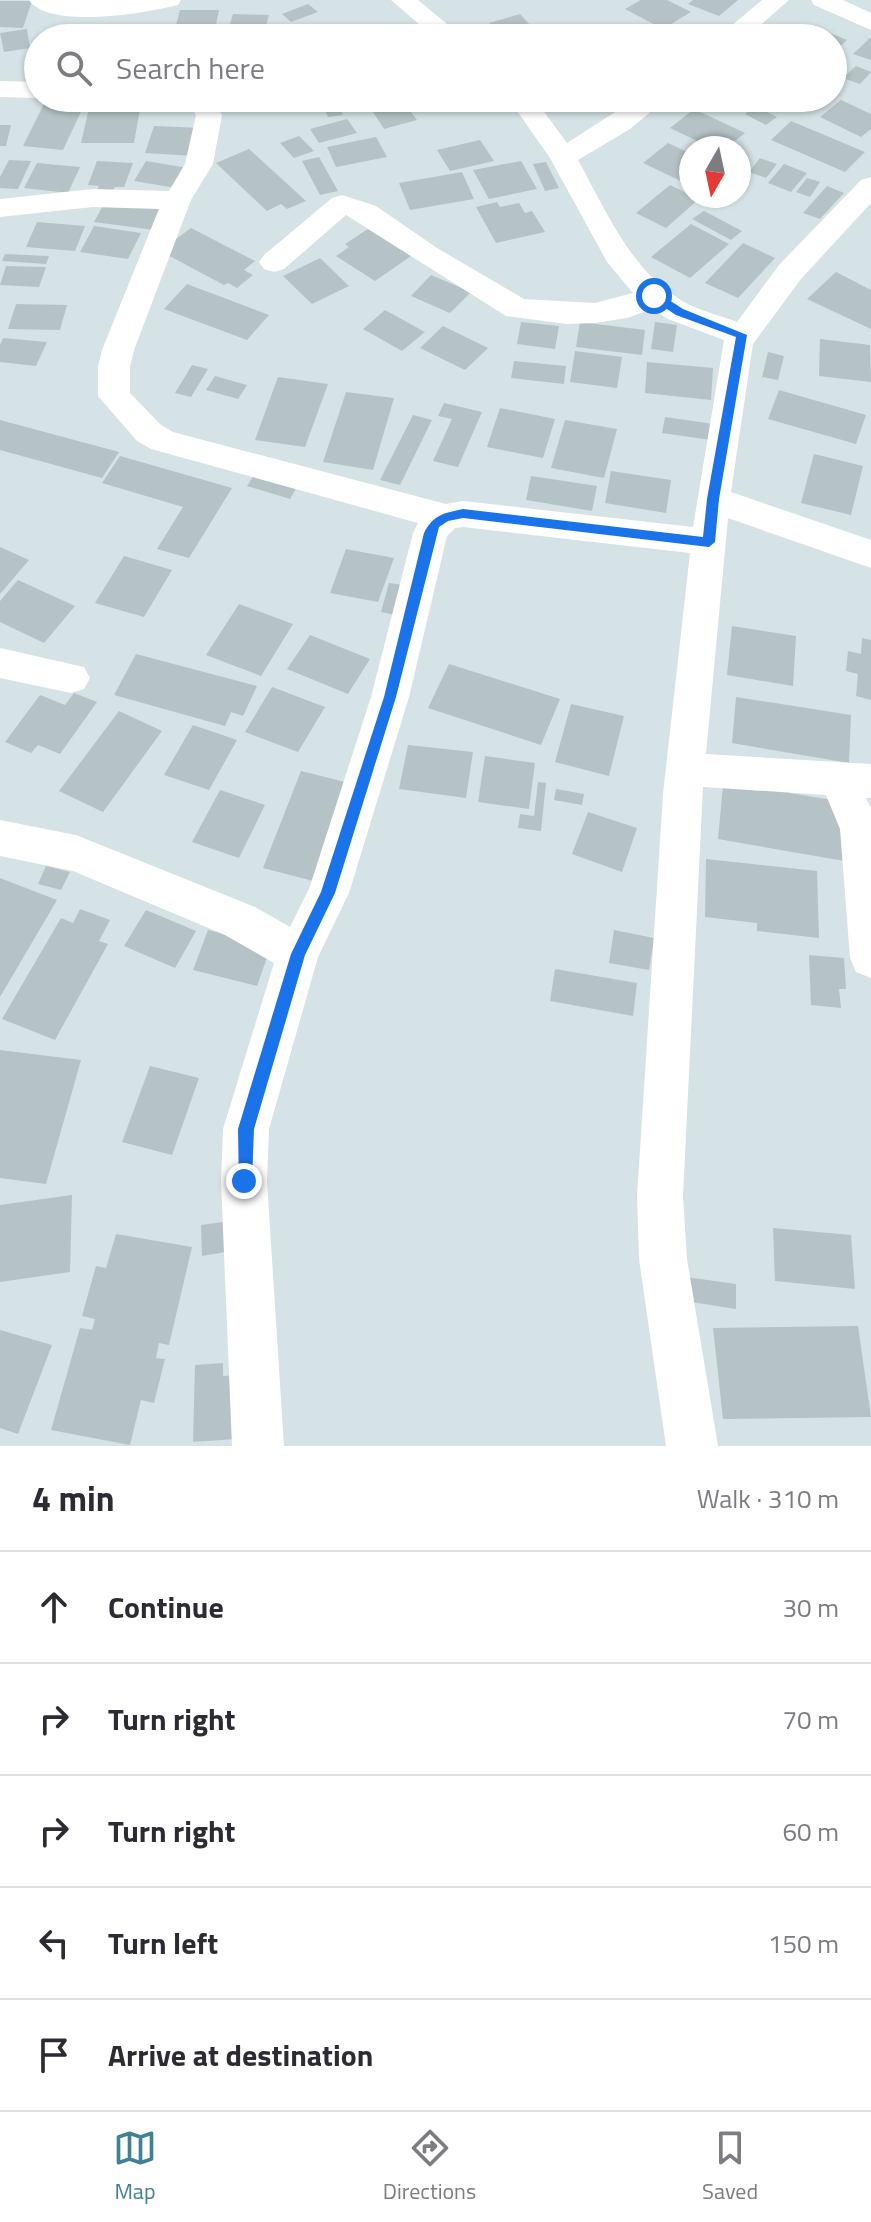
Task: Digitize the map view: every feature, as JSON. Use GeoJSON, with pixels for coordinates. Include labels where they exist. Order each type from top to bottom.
{"type":"FeatureCollection","features":[{"type":"Feature","properties":{"kind":"street"},"geometry":{"type":"LineString","coordinates":[[41,0],[62,7],[151,5],[169,0]]}},
{"type":"Feature","properties":{"kind":"street"},"geometry":{"type":"LineString","coordinates":[[403,0],[433,24]]}},
{"type":"Feature","properties":{"kind":"street"},"geometry":{"type":"LineString","coordinates":[[747,24],[777,0]]}},
{"type":"Feature","properties":{"kind":"street"},"geometry":{"type":"LineString","coordinates":[[823,0],[871,22]]}},
{"type":"Feature","properties":{"kind":"street"},"geometry":{"type":"LineString","coordinates":[[0,89],[24,90]]}},
{"type":"Feature","properties":{"kind":"street"},"geometry":{"type":"LineString","coordinates":[[207,112],[199,164],[177,200],[116,359],[112,386],[114,396],[149,433],[163,441],[445,517],[463,514],[709,542]]}},
{"type":"Feature","properties":{"kind":"street"},"geometry":{"type":"LineString","coordinates":[[531,112],[563,157],[617,255],[654,296],[679,312],[742,335]]}},
{"type":"Feature","properties":{"kind":"street"},"geometry":{"type":"LineString","coordinates":[[563,157],[635,112]]}},
{"type":"Feature","properties":{"kind":"street"},"geometry":{"type":"LineString","coordinates":[[692,1446],[663,1259],[660,1196],[685,769],[713,499],[742,335],[790,272],[871,186]]}},
{"type":"Feature","properties":{"kind":"street"},"geometry":{"type":"LineString","coordinates":[[0,208],[93,198],[177,200]]}},
{"type":"Feature","properties":{"kind":"street"},"geometry":{"type":"LineString","coordinates":[[274,262],[342,204],[366,212],[427,255],[517,309],[595,313],[627,308],[654,296]]}},
{"type":"Feature","properties":{"kind":"street"},"geometry":{"type":"LineString","coordinates":[[713,499],[871,554]]}},
{"type":"Feature","properties":{"kind":"street"},"geometry":{"type":"LineString","coordinates":[[258,1446],[244,1181],[246,1129],[298,954],[328,893],[390,697],[430,533],[435,524],[445,517]]}},
{"type":"Feature","properties":{"kind":"street"},"geometry":{"type":"LineString","coordinates":[[0,663],[71,678]]}},
{"type":"Feature","properties":{"kind":"street"},"geometry":{"type":"LineString","coordinates":[[685,769],[855,779],[871,958]]}},
{"type":"Feature","properties":{"kind":"street"},"geometry":{"type":"LineString","coordinates":[[0,838],[76,853],[240,921],[298,954]]}},
{"type":"Feature","properties":{"kind":"building"},"geometry":{"type":"Polygon","coordinates":[[[641,0],[667,0],[691,12],[671,24],[654,24],[625,9],[641,0]]]}},
{"type":"Feature","properties":{"kind":"building"},"geometry":{"type":"Polygon","coordinates":[[[693,0],[738,0],[719,16],[688,4],[693,0]]]}},
{"type":"Feature","properties":{"kind":"building"},"geometry":{"type":"Polygon","coordinates":[[[0,1],[32,1],[23,28],[0,27],[0,1]]]}},
{"type":"Feature","properties":{"kind":"building"},"geometry":{"type":"Polygon","coordinates":[[[308,4],[318,12],[291,22],[282,14],[308,4]]]}},
{"type":"Feature","properties":{"kind":"building"},"geometry":{"type":"Polygon","coordinates":[[[180,10],[219,10],[216,24],[176,24],[180,10]]]}},
{"type":"Feature","properties":{"kind":"building"},"geometry":{"type":"Polygon","coordinates":[[[233,14],[269,15],[266,24],[230,24],[233,14]]]}},
{"type":"Feature","properties":{"kind":"building"},"geometry":{"type":"Polygon","coordinates":[[[520,14],[529,24],[490,24],[520,14]]]}},
{"type":"Feature","properties":{"kind":"building"},"geometry":{"type":"Polygon","coordinates":[[[24,29],[24,49],[4,52],[0,33],[24,29]]]}},
{"type":"Feature","properties":{"kind":"building"},"geometry":{"type":"Polygon","coordinates":[[[871,37],[871,60],[853,54],[871,37]]]}},
{"type":"Feature","properties":{"kind":"building"},"geometry":{"type":"Polygon","coordinates":[[[856,66],[871,72],[860,84],[847,79],[847,74],[856,66]]]}},
{"type":"Feature","properties":{"kind":"building"},"geometry":{"type":"Polygon","coordinates":[[[847,103],[871,114],[871,129],[861,137],[820,117],[826,112],[847,112],[847,103]]]}},
{"type":"Feature","properties":{"kind":"building"},"geometry":{"type":"Polygon","coordinates":[[[40,112],[81,112],[63,150],[23,146],[40,112]]]}},
{"type":"Feature","properties":{"kind":"building"},"geometry":{"type":"Polygon","coordinates":[[[88,112],[139,112],[134,143],[81,143],[88,112]]]}},
{"type":"Feature","properties":{"kind":"building"},"geometry":{"type":"Polygon","coordinates":[[[326,112],[342,112],[343,115],[328,117],[326,112]]]}},
{"type":"Feature","properties":{"kind":"building"},"geometry":{"type":"Polygon","coordinates":[[[373,112],[411,112],[417,120],[384,129],[373,112]]]}},
{"type":"Feature","properties":{"kind":"building"},"geometry":{"type":"Polygon","coordinates":[[[690,112],[700,112],[745,133],[741,136],[687,136],[670,128],[690,112]]]}},
{"type":"Feature","properties":{"kind":"building"},"geometry":{"type":"Polygon","coordinates":[[[767,112],[777,117],[766,125],[745,114],[767,112]]]}},
{"type":"Feature","properties":{"kind":"building"},"geometry":{"type":"Polygon","coordinates":[[[347,119],[357,133],[319,143],[310,129],[347,119]]]}},
{"type":"Feature","properties":{"kind":"building"},"geometry":{"type":"Polygon","coordinates":[[[791,121],[865,152],[845,172],[771,140],[791,121]]]}},
{"type":"Feature","properties":{"kind":"building"},"geometry":{"type":"Polygon","coordinates":[[[0,125],[11,125],[6,146],[0,146],[0,125]]]}},
{"type":"Feature","properties":{"kind":"building"},"geometry":{"type":"Polygon","coordinates":[[[154,126],[203,128],[195,156],[145,153],[154,126]]]}},
{"type":"Feature","properties":{"kind":"building"},"geometry":{"type":"Polygon","coordinates":[[[299,136],[314,151],[294,158],[280,143],[299,136]]]}},
{"type":"Feature","properties":{"kind":"building"},"geometry":{"type":"Polygon","coordinates":[[[376,137],[387,157],[336,167],[327,147],[376,137]]]}},
{"type":"Feature","properties":{"kind":"building"},"geometry":{"type":"Polygon","coordinates":[[[480,140],[494,161],[450,171],[437,150],[480,140]]]}},
{"type":"Feature","properties":{"kind":"building"},"geometry":{"type":"Polygon","coordinates":[[[668,143],[679,148],[679,180],[643,163],[668,143]]]}},
{"type":"Feature","properties":{"kind":"building"},"geometry":{"type":"Polygon","coordinates":[[[249,149],[306,201],[287,209],[281,204],[267,211],[216,163],[249,149]]]}},
{"type":"Feature","properties":{"kind":"building"},"geometry":{"type":"Polygon","coordinates":[[[319,157],[338,191],[320,195],[302,161],[319,157]]]}},
{"type":"Feature","properties":{"kind":"building"},"geometry":{"type":"Polygon","coordinates":[[[760,158],[777,164],[766,178],[751,173],[760,158]]]}},
{"type":"Feature","properties":{"kind":"building"},"geometry":{"type":"Polygon","coordinates":[[[9,160],[31,161],[18,189],[0,188],[0,177],[9,160]]]}},
{"type":"Feature","properties":{"kind":"building"},"geometry":{"type":"Polygon","coordinates":[[[97,161],[133,163],[124,187],[115,187],[113,191],[97,190],[99,186],[88,185],[97,161]]]}},
{"type":"Feature","properties":{"kind":"building"},"geometry":{"type":"Polygon","coordinates":[[[146,161],[188,168],[176,188],[134,181],[146,161]]]}},
{"type":"Feature","properties":{"kind":"building"},"geometry":{"type":"Polygon","coordinates":[[[521,161],[537,189],[489,199],[473,170],[521,161]]]}},
{"type":"Feature","properties":{"kind":"building"},"geometry":{"type":"Polygon","coordinates":[[[546,162],[559,188],[545,191],[533,164],[546,162]]]}},
{"type":"Feature","properties":{"kind":"building"},"geometry":{"type":"Polygon","coordinates":[[[37,163],[80,167],[68,193],[24,188],[37,163]]]}},
{"type":"Feature","properties":{"kind":"building"},"geometry":{"type":"Polygon","coordinates":[[[784,164],[807,173],[791,192],[768,183],[784,164]]]}},
{"type":"Feature","properties":{"kind":"building"},"geometry":{"type":"Polygon","coordinates":[[[462,172],[474,199],[410,210],[399,183],[462,172]]]}},
{"type":"Feature","properties":{"kind":"building"},"geometry":{"type":"Polygon","coordinates":[[[807,178],[820,182],[810,197],[796,192],[807,178]]]}},
{"type":"Feature","properties":{"kind":"building"},"geometry":{"type":"Polygon","coordinates":[[[670,185],[679,189],[679,208],[689,208],[666,228],[636,213],[670,185]]]}},
{"type":"Feature","properties":{"kind":"building"},"geometry":{"type":"Polygon","coordinates":[[[827,186],[844,193],[820,219],[803,213],[827,186]]]}},
{"type":"Feature","properties":{"kind":"building"},"geometry":{"type":"Polygon","coordinates":[[[106,200],[166,208],[154,230],[94,222],[106,200]]]}},
{"type":"Feature","properties":{"kind":"building"},"geometry":{"type":"Polygon","coordinates":[[[497,202],[500,207],[519,203],[525,213],[532,211],[545,232],[496,243],[476,207],[497,202]]]}},
{"type":"Feature","properties":{"kind":"building"},"geometry":{"type":"Polygon","coordinates":[[[704,211],[742,231],[731,240],[692,219],[704,211]]]}},
{"type":"Feature","properties":{"kind":"building"},"geometry":{"type":"Polygon","coordinates":[[[37,222],[85,226],[75,251],[26,247],[37,222]]]}},
{"type":"Feature","properties":{"kind":"building"},"geometry":{"type":"Polygon","coordinates":[[[691,224],[729,244],[690,278],[651,257],[691,224]]]}},
{"type":"Feature","properties":{"kind":"building"},"geometry":{"type":"Polygon","coordinates":[[[94,226],[141,233],[128,259],[80,252],[94,226]]]}},
{"type":"Feature","properties":{"kind":"building"},"geometry":{"type":"Polygon","coordinates":[[[191,228],[255,261],[244,270],[253,275],[237,288],[228,283],[224,285],[160,251],[191,228]]]}},
{"type":"Feature","properties":{"kind":"building"},"geometry":{"type":"Polygon","coordinates":[[[368,229],[411,256],[375,281],[336,256],[349,247],[345,244],[368,229]]]}},
{"type":"Feature","properties":{"kind":"building"},"geometry":{"type":"Polygon","coordinates":[[[743,243],[775,258],[738,298],[705,283],[743,243]]]}},
{"type":"Feature","properties":{"kind":"building"},"geometry":{"type":"Polygon","coordinates":[[[5,254],[49,256],[46,264],[2,261],[5,254]]]}},
{"type":"Feature","properties":{"kind":"building"},"geometry":{"type":"Polygon","coordinates":[[[320,258],[349,286],[312,304],[283,276],[320,258]]]}},
{"type":"Feature","properties":{"kind":"building"},"geometry":{"type":"Polygon","coordinates":[[[6,266],[46,267],[39,287],[0,285],[6,266]]]}},
{"type":"Feature","properties":{"kind":"building"},"geometry":{"type":"Polygon","coordinates":[[[836,272],[871,290],[871,329],[807,299],[836,272]]]}},
{"type":"Feature","properties":{"kind":"building"},"geometry":{"type":"Polygon","coordinates":[[[431,275],[471,292],[450,313],[411,296],[431,275]]]}},
{"type":"Feature","properties":{"kind":"building"},"geometry":{"type":"Polygon","coordinates":[[[187,284],[269,315],[247,340],[164,309],[187,284]]]}},
{"type":"Feature","properties":{"kind":"building"},"geometry":{"type":"Polygon","coordinates":[[[16,304],[67,305],[60,330],[8,329],[16,304]]]}},
{"type":"Feature","properties":{"kind":"building"},"geometry":{"type":"Polygon","coordinates":[[[385,310],[425,332],[402,351],[363,329],[385,310]]]}},
{"type":"Feature","properties":{"kind":"building"},"geometry":{"type":"Polygon","coordinates":[[[521,322],[559,326],[555,349],[517,344],[521,322]]]}},
{"type":"Feature","properties":{"kind":"building"},"geometry":{"type":"Polygon","coordinates":[[[580,322],[645,330],[642,355],[576,347],[580,322]]]}},
{"type":"Feature","properties":{"kind":"building"},"geometry":{"type":"Polygon","coordinates":[[[655,322],[677,325],[673,352],[651,349],[655,322]]]}},
{"type":"Feature","properties":{"kind":"building"},"geometry":{"type":"Polygon","coordinates":[[[443,326],[488,348],[465,370],[420,348],[443,326]]]}},
{"type":"Feature","properties":{"kind":"building"},"geometry":{"type":"Polygon","coordinates":[[[3,338],[47,342],[36,366],[0,362],[3,338]]]}},
{"type":"Feature","properties":{"kind":"building"},"geometry":{"type":"Polygon","coordinates":[[[820,339],[870,345],[871,382],[819,376],[820,339]]]}},
{"type":"Feature","properties":{"kind":"building"},"geometry":{"type":"Polygon","coordinates":[[[575,351],[622,357],[617,388],[570,382],[575,351]]]}},
{"type":"Feature","properties":{"kind":"building"},"geometry":{"type":"Polygon","coordinates":[[[768,352],[784,356],[778,380],[762,377],[768,352]]]}},
{"type":"Feature","properties":{"kind":"building"},"geometry":{"type":"Polygon","coordinates":[[[514,361],[566,366],[564,384],[511,378],[514,361]]]}},
{"type":"Feature","properties":{"kind":"building"},"geometry":{"type":"Polygon","coordinates":[[[647,362],[713,368],[711,400],[645,393],[647,362]]]}},
{"type":"Feature","properties":{"kind":"building"},"geometry":{"type":"Polygon","coordinates":[[[192,365],[208,369],[191,397],[175,393],[192,365]]]}},
{"type":"Feature","properties":{"kind":"building"},"geometry":{"type":"Polygon","coordinates":[[[215,376],[247,385],[238,399],[206,390],[215,376]]]}},
{"type":"Feature","properties":{"kind":"building"},"geometry":{"type":"Polygon","coordinates":[[[278,377],[328,384],[305,447],[255,440],[278,377]]]}},
{"type":"Feature","properties":{"kind":"building"},"geometry":{"type":"Polygon","coordinates":[[[779,390],[866,415],[856,444],[768,419],[779,390]]]}},
{"type":"Feature","properties":{"kind":"building"},"geometry":{"type":"Polygon","coordinates":[[[346,392],[394,398],[373,470],[323,462],[346,392]]]}},
{"type":"Feature","properties":{"kind":"building"},"geometry":{"type":"Polygon","coordinates":[[[444,403],[482,412],[458,467],[433,461],[452,419],[438,416],[444,403]]]}},
{"type":"Feature","properties":{"kind":"building"},"geometry":{"type":"Polygon","coordinates":[[[500,408],[555,419],[543,458],[487,447],[500,408]]]}},
{"type":"Feature","properties":{"kind":"building"},"geometry":{"type":"Polygon","coordinates":[[[413,415],[432,420],[400,485],[380,480],[413,415]]]}},
{"type":"Feature","properties":{"kind":"building"},"geometry":{"type":"Polygon","coordinates":[[[665,417],[713,424],[711,440],[662,433],[665,417]]]}},
{"type":"Feature","properties":{"kind":"building"},"geometry":{"type":"Polygon","coordinates":[[[0,420],[119,452],[102,478],[0,450],[0,420]]]}},
{"type":"Feature","properties":{"kind":"building"},"geometry":{"type":"Polygon","coordinates":[[[565,420],[617,429],[604,478],[551,468],[565,420]]]}},
{"type":"Feature","properties":{"kind":"building"},"geometry":{"type":"Polygon","coordinates":[[[814,454],[863,466],[851,515],[801,503],[814,454]]]}},
{"type":"Feature","properties":{"kind":"building"},"geometry":{"type":"Polygon","coordinates":[[[120,456],[232,488],[189,558],[157,549],[183,507],[102,483],[120,456]]]}},
{"type":"Feature","properties":{"kind":"building"},"geometry":{"type":"Polygon","coordinates":[[[611,471],[671,480],[666,513],[605,503],[611,471]]]}},
{"type":"Feature","properties":{"kind":"building"},"geometry":{"type":"Polygon","coordinates":[[[256,472],[298,485],[290,499],[247,486],[256,472]]]}},
{"type":"Feature","properties":{"kind":"building"},"geometry":{"type":"Polygon","coordinates":[[[531,476],[597,486],[592,511],[526,500],[531,476]]]}},
{"type":"Feature","properties":{"kind":"building"},"geometry":{"type":"Polygon","coordinates":[[[0,547],[29,560],[0,594],[0,547]]]}},
{"type":"Feature","properties":{"kind":"building"},"geometry":{"type":"Polygon","coordinates":[[[346,549],[394,558],[378,602],[330,593],[346,549]]]}},
{"type":"Feature","properties":{"kind":"building"},"geometry":{"type":"Polygon","coordinates":[[[124,556],[172,570],[144,617],[95,603],[124,556]]]}},
{"type":"Feature","properties":{"kind":"building"},"geometry":{"type":"Polygon","coordinates":[[[18,580],[75,606],[44,643],[0,622],[0,601],[18,580]]]}},
{"type":"Feature","properties":{"kind":"building"},"geometry":{"type":"Polygon","coordinates":[[[389,583],[410,586],[401,616],[381,612],[389,583]]]}},
{"type":"Feature","properties":{"kind":"building"},"geometry":{"type":"Polygon","coordinates":[[[239,604],[293,624],[261,676],[206,655],[239,604]]]}},
{"type":"Feature","properties":{"kind":"building"},"geometry":{"type":"Polygon","coordinates":[[[732,626],[796,636],[793,686],[727,675],[732,626]]]}},
{"type":"Feature","properties":{"kind":"building"},"geometry":{"type":"Polygon","coordinates":[[[310,635],[370,659],[348,694],[287,669],[310,635]]]}},
{"type":"Feature","properties":{"kind":"building"},"geometry":{"type":"Polygon","coordinates":[[[862,638],[871,640],[871,700],[856,696],[858,674],[846,671],[848,651],[861,654],[862,638]]]}},
{"type":"Feature","properties":{"kind":"building"},"geometry":{"type":"Polygon","coordinates":[[[136,654],[257,686],[243,716],[231,712],[225,726],[114,695],[136,654]]]}},
{"type":"Feature","properties":{"kind":"building"},"geometry":{"type":"Polygon","coordinates":[[[449,664],[560,699],[541,745],[428,708],[449,664]]]}},
{"type":"Feature","properties":{"kind":"building"},"geometry":{"type":"Polygon","coordinates":[[[272,687],[325,707],[298,752],[245,732],[272,687]]]}},
{"type":"Feature","properties":{"kind":"building"},"geometry":{"type":"Polygon","coordinates":[[[74,693],[97,702],[60,754],[38,745],[31,753],[5,742],[40,695],[65,705],[74,693]]]}},
{"type":"Feature","properties":{"kind":"building"},"geometry":{"type":"Polygon","coordinates":[[[736,697],[851,715],[849,763],[732,743],[736,697]]]}},
{"type":"Feature","properties":{"kind":"building"},"geometry":{"type":"Polygon","coordinates":[[[571,704],[624,716],[609,776],[555,762],[571,704]]]}},
{"type":"Feature","properties":{"kind":"building"},"geometry":{"type":"Polygon","coordinates":[[[119,711],[162,731],[103,812],[59,791],[119,711]]]}},
{"type":"Feature","properties":{"kind":"building"},"geometry":{"type":"Polygon","coordinates":[[[193,725],[237,740],[209,790],[164,775],[193,725]]]}},
{"type":"Feature","properties":{"kind":"building"},"geometry":{"type":"Polygon","coordinates":[[[408,745],[473,752],[466,798],[399,789],[408,745]]]}},
{"type":"Feature","properties":{"kind":"building"},"geometry":{"type":"Polygon","coordinates":[[[485,756],[535,763],[529,809],[478,802],[485,756]]]}},
{"type":"Feature","properties":{"kind":"building"},"geometry":{"type":"Polygon","coordinates":[[[301,771],[353,784],[317,882],[263,868],[301,771]]]}},
{"type":"Feature","properties":{"kind":"building"},"geometry":{"type":"Polygon","coordinates":[[[724,775],[790,786],[789,793],[846,802],[844,861],[718,839],[724,775]]]}},
{"type":"Feature","properties":{"kind":"building"},"geometry":{"type":"Polygon","coordinates":[[[538,782],[546,783],[541,831],[518,828],[520,814],[534,816],[538,782]]]}},
{"type":"Feature","properties":{"kind":"building"},"geometry":{"type":"Polygon","coordinates":[[[556,789],[584,794],[582,805],[554,800],[556,789]]]}},
{"type":"Feature","properties":{"kind":"building"},"geometry":{"type":"Polygon","coordinates":[[[220,790],[265,805],[239,858],[192,842],[220,790]]]}},
{"type":"Feature","properties":{"kind":"building"},"geometry":{"type":"Polygon","coordinates":[[[588,812],[637,828],[622,872],[572,854],[588,812]]]}},
{"type":"Feature","properties":{"kind":"building"},"geometry":{"type":"Polygon","coordinates":[[[706,859],[817,871],[819,938],[757,931],[757,923],[705,917],[706,859]]]}},
{"type":"Feature","properties":{"kind":"building"},"geometry":{"type":"Polygon","coordinates":[[[46,866],[70,872],[61,890],[38,884],[46,866]]]}},
{"type":"Feature","properties":{"kind":"building"},"geometry":{"type":"Polygon","coordinates":[[[0,878],[57,900],[0,997],[0,878]]]}},
{"type":"Feature","properties":{"kind":"building"},"geometry":{"type":"Polygon","coordinates":[[[80,909],[110,920],[99,941],[108,944],[55,1040],[2,1019],[61,918],[73,923],[80,909]]]}},
{"type":"Feature","properties":{"kind":"building"},"geometry":{"type":"Polygon","coordinates":[[[146,910],[196,931],[175,968],[124,946],[146,910]]]}},
{"type":"Feature","properties":{"kind":"building"},"geometry":{"type":"Polygon","coordinates":[[[208,930],[271,946],[257,986],[193,970],[208,930]]]}},
{"type":"Feature","properties":{"kind":"building"},"geometry":{"type":"Polygon","coordinates":[[[614,930],[654,938],[649,970],[609,963],[614,930]]]}},
{"type":"Feature","properties":{"kind":"building"},"geometry":{"type":"Polygon","coordinates":[[[809,955],[844,958],[846,989],[839,989],[841,1008],[811,1005],[809,955]]]}},
{"type":"Feature","properties":{"kind":"building"},"geometry":{"type":"Polygon","coordinates":[[[555,969],[637,983],[633,1016],[550,1001],[555,969]]]}},
{"type":"Feature","properties":{"kind":"building"},"geometry":{"type":"Polygon","coordinates":[[[0,1050],[81,1060],[46,1184],[0,1178],[0,1050]]]}},
{"type":"Feature","properties":{"kind":"building"},"geometry":{"type":"Polygon","coordinates":[[[150,1066],[199,1078],[172,1155],[122,1142],[150,1066]]]}},
{"type":"Feature","properties":{"kind":"building"},"geometry":{"type":"Polygon","coordinates":[[[72,1195],[70,1272],[0,1282],[0,1205],[72,1195]]]}},
{"type":"Feature","properties":{"kind":"building"},"geometry":{"type":"Polygon","coordinates":[[[230,1221],[232,1251],[202,1256],[201,1225],[230,1221]]]}},
{"type":"Feature","properties":{"kind":"building"},"geometry":{"type":"Polygon","coordinates":[[[773,1228],[851,1235],[855,1289],[775,1281],[773,1228]]]}},
{"type":"Feature","properties":{"kind":"building"},"geometry":{"type":"Polygon","coordinates":[[[116,1234],[192,1247],[169,1345],[159,1343],[156,1358],[165,1359],[154,1403],[141,1400],[130,1445],[51,1430],[80,1328],[92,1330],[95,1319],[82,1316],[96,1266],[106,1268],[116,1234]]]}},
{"type":"Feature","properties":{"kind":"building"},"geometry":{"type":"Polygon","coordinates":[[[686,1277],[736,1284],[736,1309],[685,1301],[686,1277]]]}},
{"type":"Feature","properties":{"kind":"building"},"geometry":{"type":"Polygon","coordinates":[[[858,1326],[871,1417],[723,1419],[713,1328],[858,1326]]]}},
{"type":"Feature","properties":{"kind":"building"},"geometry":{"type":"Polygon","coordinates":[[[0,1330],[52,1345],[18,1434],[0,1428],[0,1330]]]}},
{"type":"Feature","properties":{"kind":"building"},"geometry":{"type":"Polygon","coordinates":[[[223,1363],[223,1376],[236,1375],[235,1439],[193,1442],[195,1365],[223,1363]]]}},
{"type":"Feature","properties":{"kind":"route"},"geometry":{"type":"LineString","coordinates":[[244,1181],[246,1129],[298,954],[328,893],[390,697],[430,533],[435,524],[445,517],[463,514],[709,542],[738,342],[742,335],[679,312],[654,296]]}}]}
